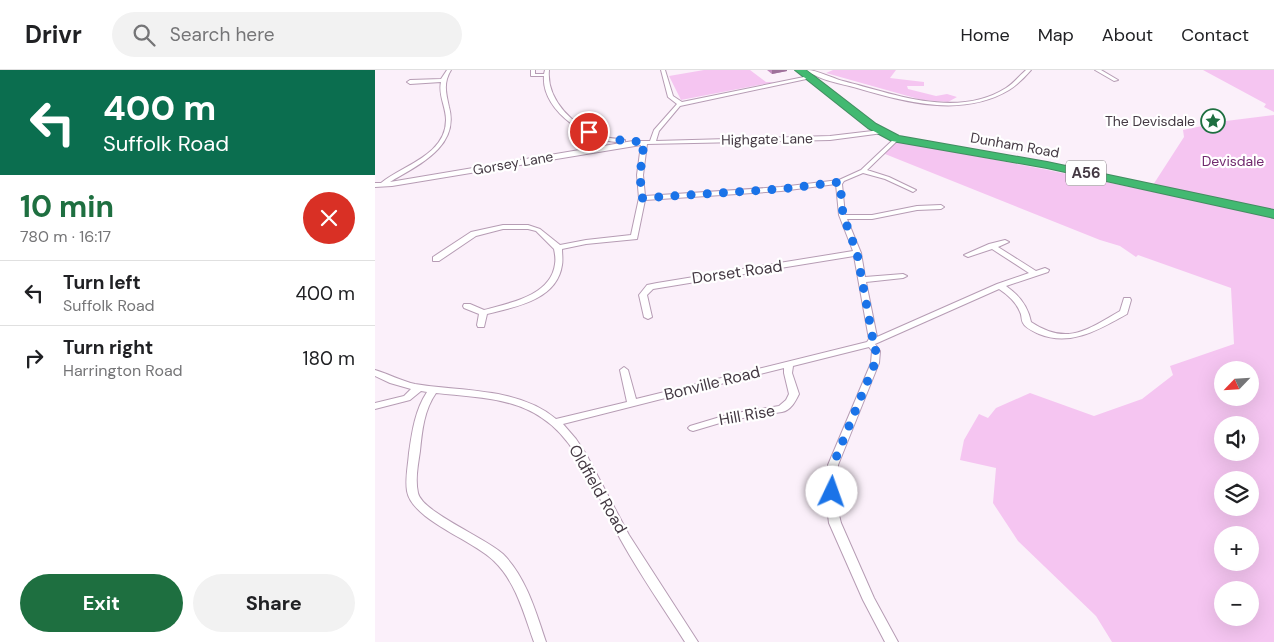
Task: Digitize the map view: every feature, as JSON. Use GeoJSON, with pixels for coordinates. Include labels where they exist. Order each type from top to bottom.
{"type":"FeatureCollection","features":[{"type":"Feature","properties":{"kind":"highway","name":"Dunham Road"},"geometry":{"type":"LineString","coordinates":[[805,73],[881,132],[896,139],[1056,167],[1274,214]]}},
{"type":"Feature","properties":{"kind":"street"},"geometry":{"type":"LineString","coordinates":[[378,185],[426,157],[444,137],[449,116],[448,104],[442,92],[442,80],[449,70]]}},
{"type":"Feature","properties":{"kind":"street"},"geometry":{"type":"LineString","coordinates":[[533,70],[533,75],[546,73],[547,88],[558,106],[581,128],[600,138],[633,142]]}},
{"type":"Feature","properties":{"kind":"street"},"geometry":{"type":"LineString","coordinates":[[663,70],[671,97],[681,104]]}},
{"type":"Feature","properties":{"kind":"street"},"geometry":{"type":"LineString","coordinates":[[653,141],[656,131],[677,106],[681,104],[805,73],[919,102],[945,104],[973,102],[988,98],[1007,90],[1029,70]]}},
{"type":"Feature","properties":{"kind":"street"},"geometry":{"type":"LineString","coordinates":[[1097,70],[1116,80]]}},
{"type":"Feature","properties":{"kind":"street"},"geometry":{"type":"LineString","coordinates":[[410,82],[442,80]]}},
{"type":"Feature","properties":{"kind":"street","name":"Highgate Lane"},"geometry":{"type":"LineString","coordinates":[[653,141],[837,138],[881,132]]}},
{"type":"Feature","properties":{"kind":"street"},"geometry":{"type":"LineString","coordinates":[[642,198],[781,189],[840,182],[863,171],[896,139]]}},
{"type":"Feature","properties":{"kind":"street","name":"Gorsey Lane"},"geometry":{"type":"LineString","coordinates":[[378,185],[633,142],[653,141]]}},
{"type":"Feature","properties":{"kind":"street"},"geometry":{"type":"LineString","coordinates":[[558,248],[586,242],[633,238],[637,232],[642,198],[640,175],[644,142]]}},
{"type":"Feature","properties":{"kind":"street"},"geometry":{"type":"LineString","coordinates":[[863,171],[887,178],[913,190]]}},
{"type":"Feature","properties":{"kind":"street"},"geometry":{"type":"LineString","coordinates":[[840,182],[843,216],[857,253],[863,280],[871,343],[876,351],[875,363],[833,465],[831,507],[835,523],[869,600],[892,642]]}},
{"type":"Feature","properties":{"kind":"street"},"geometry":{"type":"LineString","coordinates":[[843,216],[871,217],[937,205]]}},
{"type":"Feature","properties":{"kind":"street"},"geometry":{"type":"LineString","coordinates":[[427,259],[438,260],[473,234],[503,228],[528,227],[538,230],[558,248],[559,272],[539,294],[483,313],[467,306]]}},
{"type":"Feature","properties":{"kind":"street"},"geometry":{"type":"LineString","coordinates":[[968,255],[1005,242]]}},
{"type":"Feature","properties":{"kind":"street"},"geometry":{"type":"LineString","coordinates":[[992,246],[1034,274]]}},
{"type":"Feature","properties":{"kind":"street","name":"Dorset Road"},"geometry":{"type":"LineString","coordinates":[[648,317],[643,294],[650,286],[691,278],[724,276],[857,253]]}},
{"type":"Feature","properties":{"kind":"street","name":"Bonville Road"},"geometry":{"type":"LineString","coordinates":[[554,423],[871,343],[1000,286],[1045,270]]}},
{"type":"Feature","properties":{"kind":"street"},"geometry":{"type":"LineString","coordinates":[[863,280],[901,273],[911,282]]}},
{"type":"Feature","properties":{"kind":"street"},"geometry":{"type":"LineString","coordinates":[[1000,286],[1011,293],[1022,304],[1023,324],[1050,335],[1075,337],[1088,332],[1124,312],[1127,300]]}},
{"type":"Feature","properties":{"kind":"street"},"geometry":{"type":"LineString","coordinates":[[481,325],[483,313]]}},
{"type":"Feature","properties":{"kind":"street","name":"Hill Rise"},"geometry":{"type":"LineString","coordinates":[[693,428],[730,417],[782,410],[790,402],[794,394],[788,373],[789,364]]}},
{"type":"Feature","properties":{"kind":"street"},"geometry":{"type":"LineString","coordinates":[[624,370],[632,402]]}},
{"type":"Feature","properties":{"kind":"street","name":"Oldfield Road"},"geometry":{"type":"LineString","coordinates":[[375,373],[394,382],[419,388],[506,399],[539,411],[554,423],[574,444],[598,483],[616,522],[692,642]]}},
{"type":"Feature","properties":{"kind":"street"},"geometry":{"type":"LineString","coordinates":[[375,406],[407,398],[419,388]]}},
{"type":"Feature","properties":{"kind":"street"},"geometry":{"type":"LineString","coordinates":[[433,390],[427,400],[417,435],[412,482],[414,498],[423,508],[477,540],[499,558],[517,586],[540,642]]}},
{"type":"Feature","properties":{"kind":"green space"},"geometry":{"type":"Polygon","coordinates":[[[704,70],[750,70],[766,82],[775,82],[681,100],[669,76],[704,70]]]}},
{"type":"Feature","properties":{"kind":"green space"},"geometry":{"type":"Polygon","coordinates":[[[833,70],[896,70],[890,78],[924,82],[924,86],[907,86],[908,89],[936,96],[947,94],[957,97],[948,102],[922,100],[826,73],[833,70]]]}},
{"type":"Feature","properties":{"kind":"green space","name":"Devisdale"},"geometry":{"type":"Polygon","coordinates":[[[1203,70],[1274,70],[1274,112],[1264,107],[1266,104],[1203,70]]]}},
{"type":"Feature","properties":{"kind":"green space","name":"Devisdale"},"geometry":{"type":"Polygon","coordinates":[[[1274,115],[1274,212],[1153,185],[1184,137],[1183,130],[1226,121],[1274,115]]]}},
{"type":"Feature","properties":{"kind":"green space"},"geometry":{"type":"Polygon","coordinates":[[[897,141],[1274,217],[1274,642],[1112,642],[1096,616],[1018,541],[993,503],[996,468],[960,460],[964,440],[979,414],[988,418],[996,408],[1030,393],[1094,416],[1142,399],[1173,375],[1170,366],[1234,344],[1231,288],[1138,255],[1136,257],[1120,246],[1100,240],[885,154],[897,141]]]}},
{"type":"Feature","properties":{"kind":"place","name":"The Devisdale"},"geometry":{"type":"Point","coordinates":[1213,121]}},
{"type":"Feature","properties":{"kind":"route"},"geometry":{"type":"LineString","coordinates":[[589,132],[593,136],[600,138],[644,142],[640,175],[642,198],[781,189],[840,182],[843,215],[857,253],[873,340],[871,344],[875,346],[876,351],[875,363],[833,465],[832,492]]}}]}
